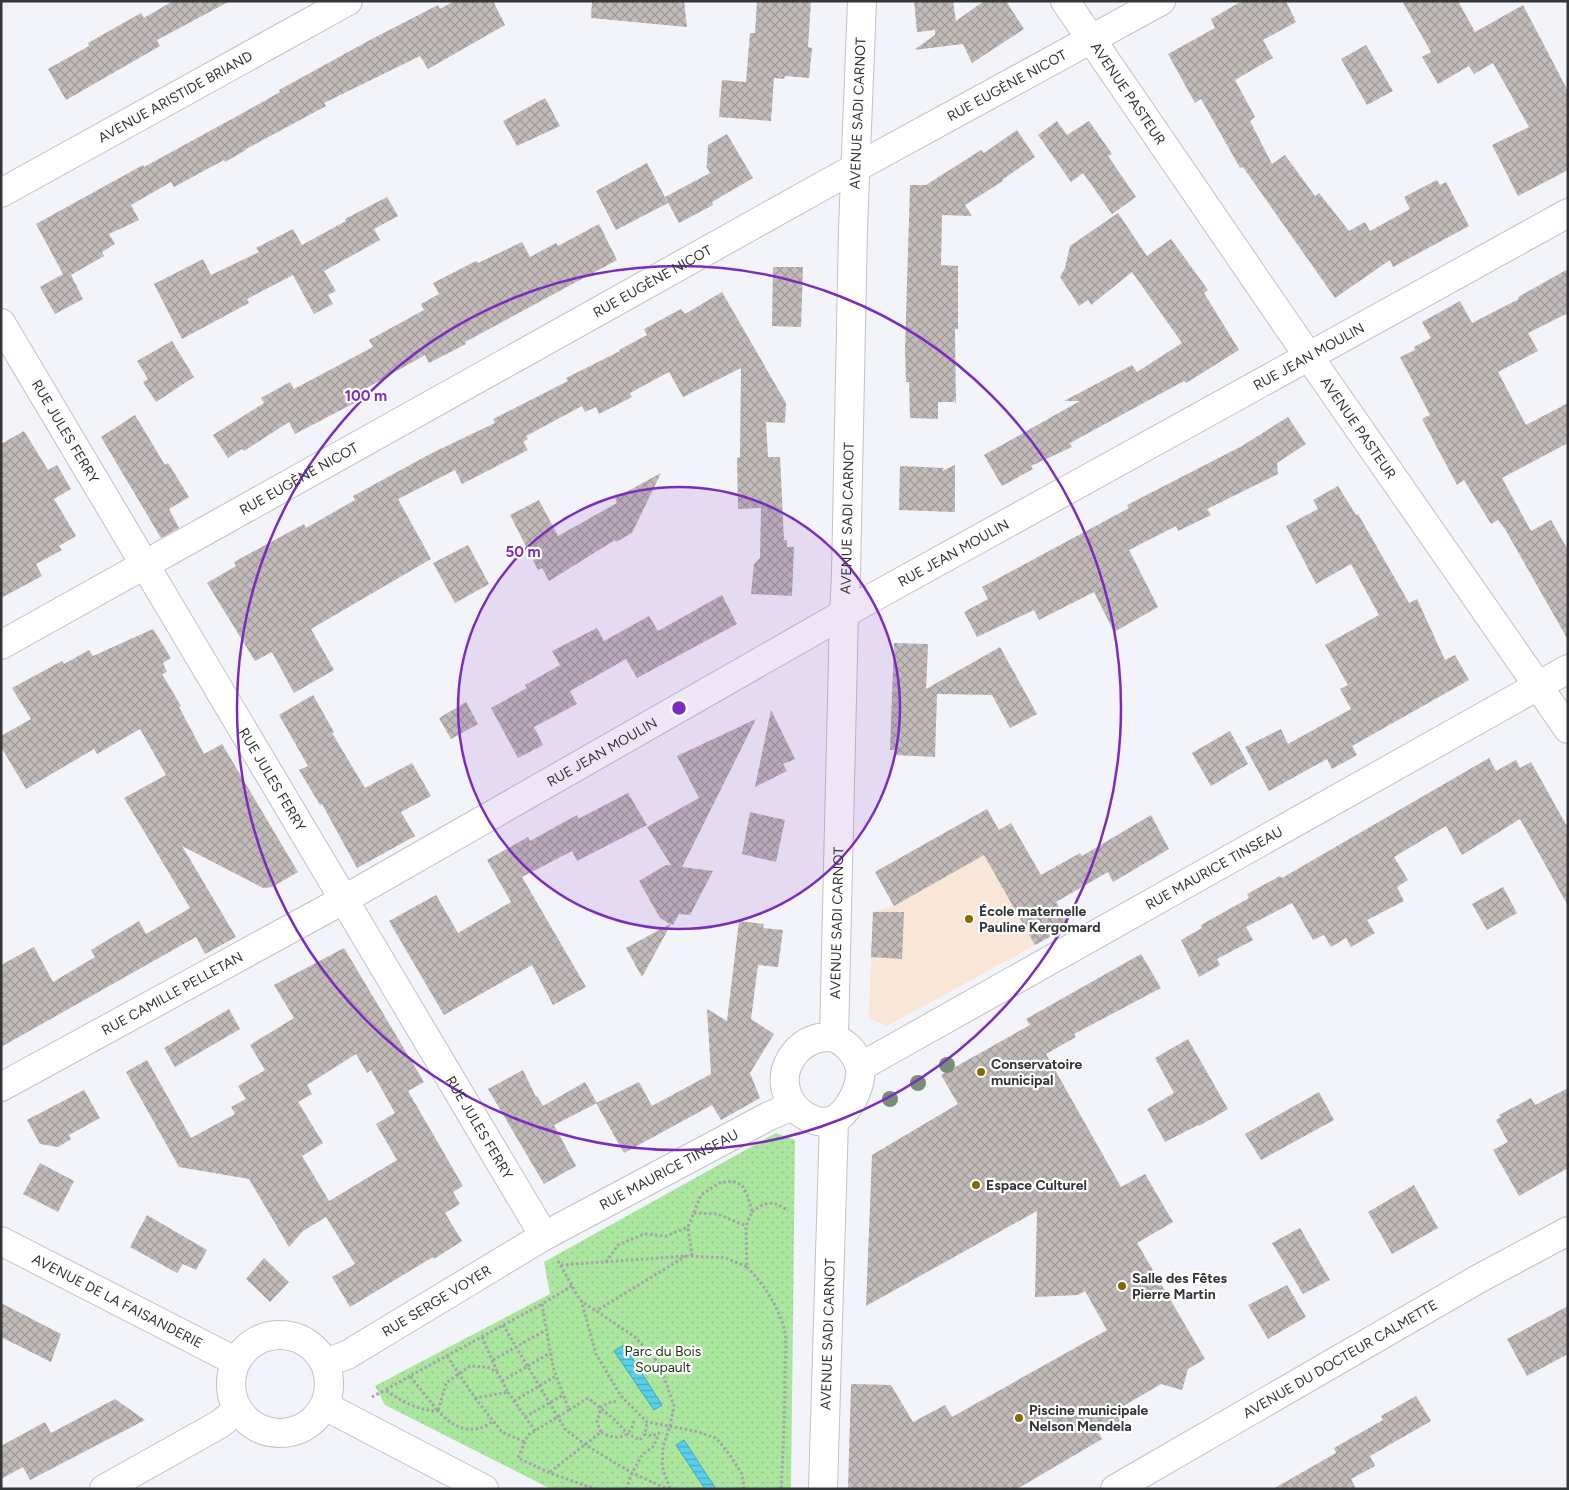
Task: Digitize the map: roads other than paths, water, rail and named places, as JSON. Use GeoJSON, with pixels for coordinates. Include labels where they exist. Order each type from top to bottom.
{"type":"FeatureCollection","features":[{"type":"Feature","properties":{"kind":"street","name":"AVENUE ARISTIDE BRIAND"},"geometry":{"type":"LineString","coordinates":[[1,193],[348,1]]}},
{"type":"Feature","properties":{"kind":"street","name":"AVENUE SADI CARNOT"},"geometry":{"type":"LineString","coordinates":[[834,1037],[853,239],[862,1]]}},
{"type":"Feature","properties":{"kind":"street","name":"AVENUE PASTEUR"},"geometry":{"type":"LineString","coordinates":[[1065,1],[1308,356],[1568,729]]}},
{"type":"Feature","properties":{"kind":"street","name":"RUE EUGÈNE NICOT"},"geometry":{"type":"LineString","coordinates":[[1,645],[856,168],[1161,1]]}},
{"type":"Feature","properties":{"kind":"street","name":"RUE JEAN MOULIN"},"geometry":{"type":"LineString","coordinates":[[343,900],[844,614],[1568,213]]}},
{"type":"Feature","properties":{"kind":"street","name":"RUE JULES FERRY"},"geometry":{"type":"LineString","coordinates":[[1,323],[544,1236]]}},
{"type":"Feature","properties":{"kind":"street","name":"RUE MAURICE TINSEAU"},"geometry":{"type":"LineString","coordinates":[[860,1067],[1568,669]]}},
{"type":"Feature","properties":{"kind":"street","name":"RUE CAMILLE PELLETAN"},"geometry":{"type":"LineString","coordinates":[[1,1087],[343,900]]}},
{"type":"Feature","properties":{"kind":"street"},"geometry":{"type":"LineString","coordinates":[[834,1037],[846,1044],[855,1055],[860,1067],[858,1088],[849,1106],[834,1120],[819,1121],[805,1116],[793,1106],[786,1090],[785,1074],[790,1058],[802,1045],[817,1038],[834,1037]]}},
{"type":"Feature","properties":{"kind":"street","name":"RUE MAURICE TINSEAU"},"geometry":{"type":"LineString","coordinates":[[544,1236],[769,1116],[793,1106]]}},
{"type":"Feature","properties":{"kind":"street","name":"AVENUE SADI CARNOT"},"geometry":{"type":"LineString","coordinates":[[823,1489],[834,1120]]}},
{"type":"Feature","properties":{"kind":"street","name":"AVENUE DU DOCTEUR CALMETTE"},"geometry":{"type":"LineString","coordinates":[[1115,1489],[1480,1278],[1568,1231]]}},
{"type":"Feature","properties":{"kind":"street","name":"RUE SERGE VOYER"},"geometry":{"type":"LineString","coordinates":[[325,1363],[347,1355],[544,1236]]}},
{"type":"Feature","properties":{"kind":"street","name":"AVENUE DE LA FAISANDERIE"},"geometry":{"type":"LineString","coordinates":[[1,1241],[235,1361]]}},
{"type":"Feature","properties":{"kind":"street"},"geometry":{"type":"LineString","coordinates":[[280,1334],[307,1342],[325,1363],[330,1384],[325,1406],[307,1426],[282,1434],[256,1428],[237,1410],[229,1386],[235,1361],[254,1341],[280,1334]]}},
{"type":"Feature","properties":{"kind":"street"},"geometry":{"type":"LineString","coordinates":[[325,1406],[484,1489]]}},
{"type":"Feature","properties":{"kind":"street"},"geometry":{"type":"LineString","coordinates":[[104,1489],[220,1424],[237,1410]]}},
{"type":"Feature","properties":{"kind":"water"},"geometry":{"type":"Polygon","coordinates":[[[624,1345],[662,1405],[654,1410],[614,1351],[624,1345]]]}},
{"type":"Feature","properties":{"kind":"water"},"geometry":{"type":"Polygon","coordinates":[[[684,1440],[716,1489],[705,1489],[676,1445],[684,1440]]]}},
{"type":"Feature","properties":{"kind":"place","name":"École maternelle Pauline Kergomard"},"geometry":{"type":"Point","coordinates":[969,919]}},
{"type":"Feature","properties":{"kind":"place","name":"Conservatoire municipal"},"geometry":{"type":"Point","coordinates":[981,1072]}},
{"type":"Feature","properties":{"kind":"place","name":"Espace Culturel"},"geometry":{"type":"Point","coordinates":[976,1185]}},
{"type":"Feature","properties":{"kind":"place","name":"Salle des Fêtes Pierre Martin"},"geometry":{"type":"Point","coordinates":[1122,1286]}},
{"type":"Feature","properties":{"kind":"place","name":"Piscine municipale Nelson Mendela"},"geometry":{"type":"Point","coordinates":[1019,1418]}},
{"type":"Feature","properties":{"kind":"park label","name":"Parc du Bois Soupault"},"geometry":{"type":"Point","coordinates":[663,1359]}}]}
